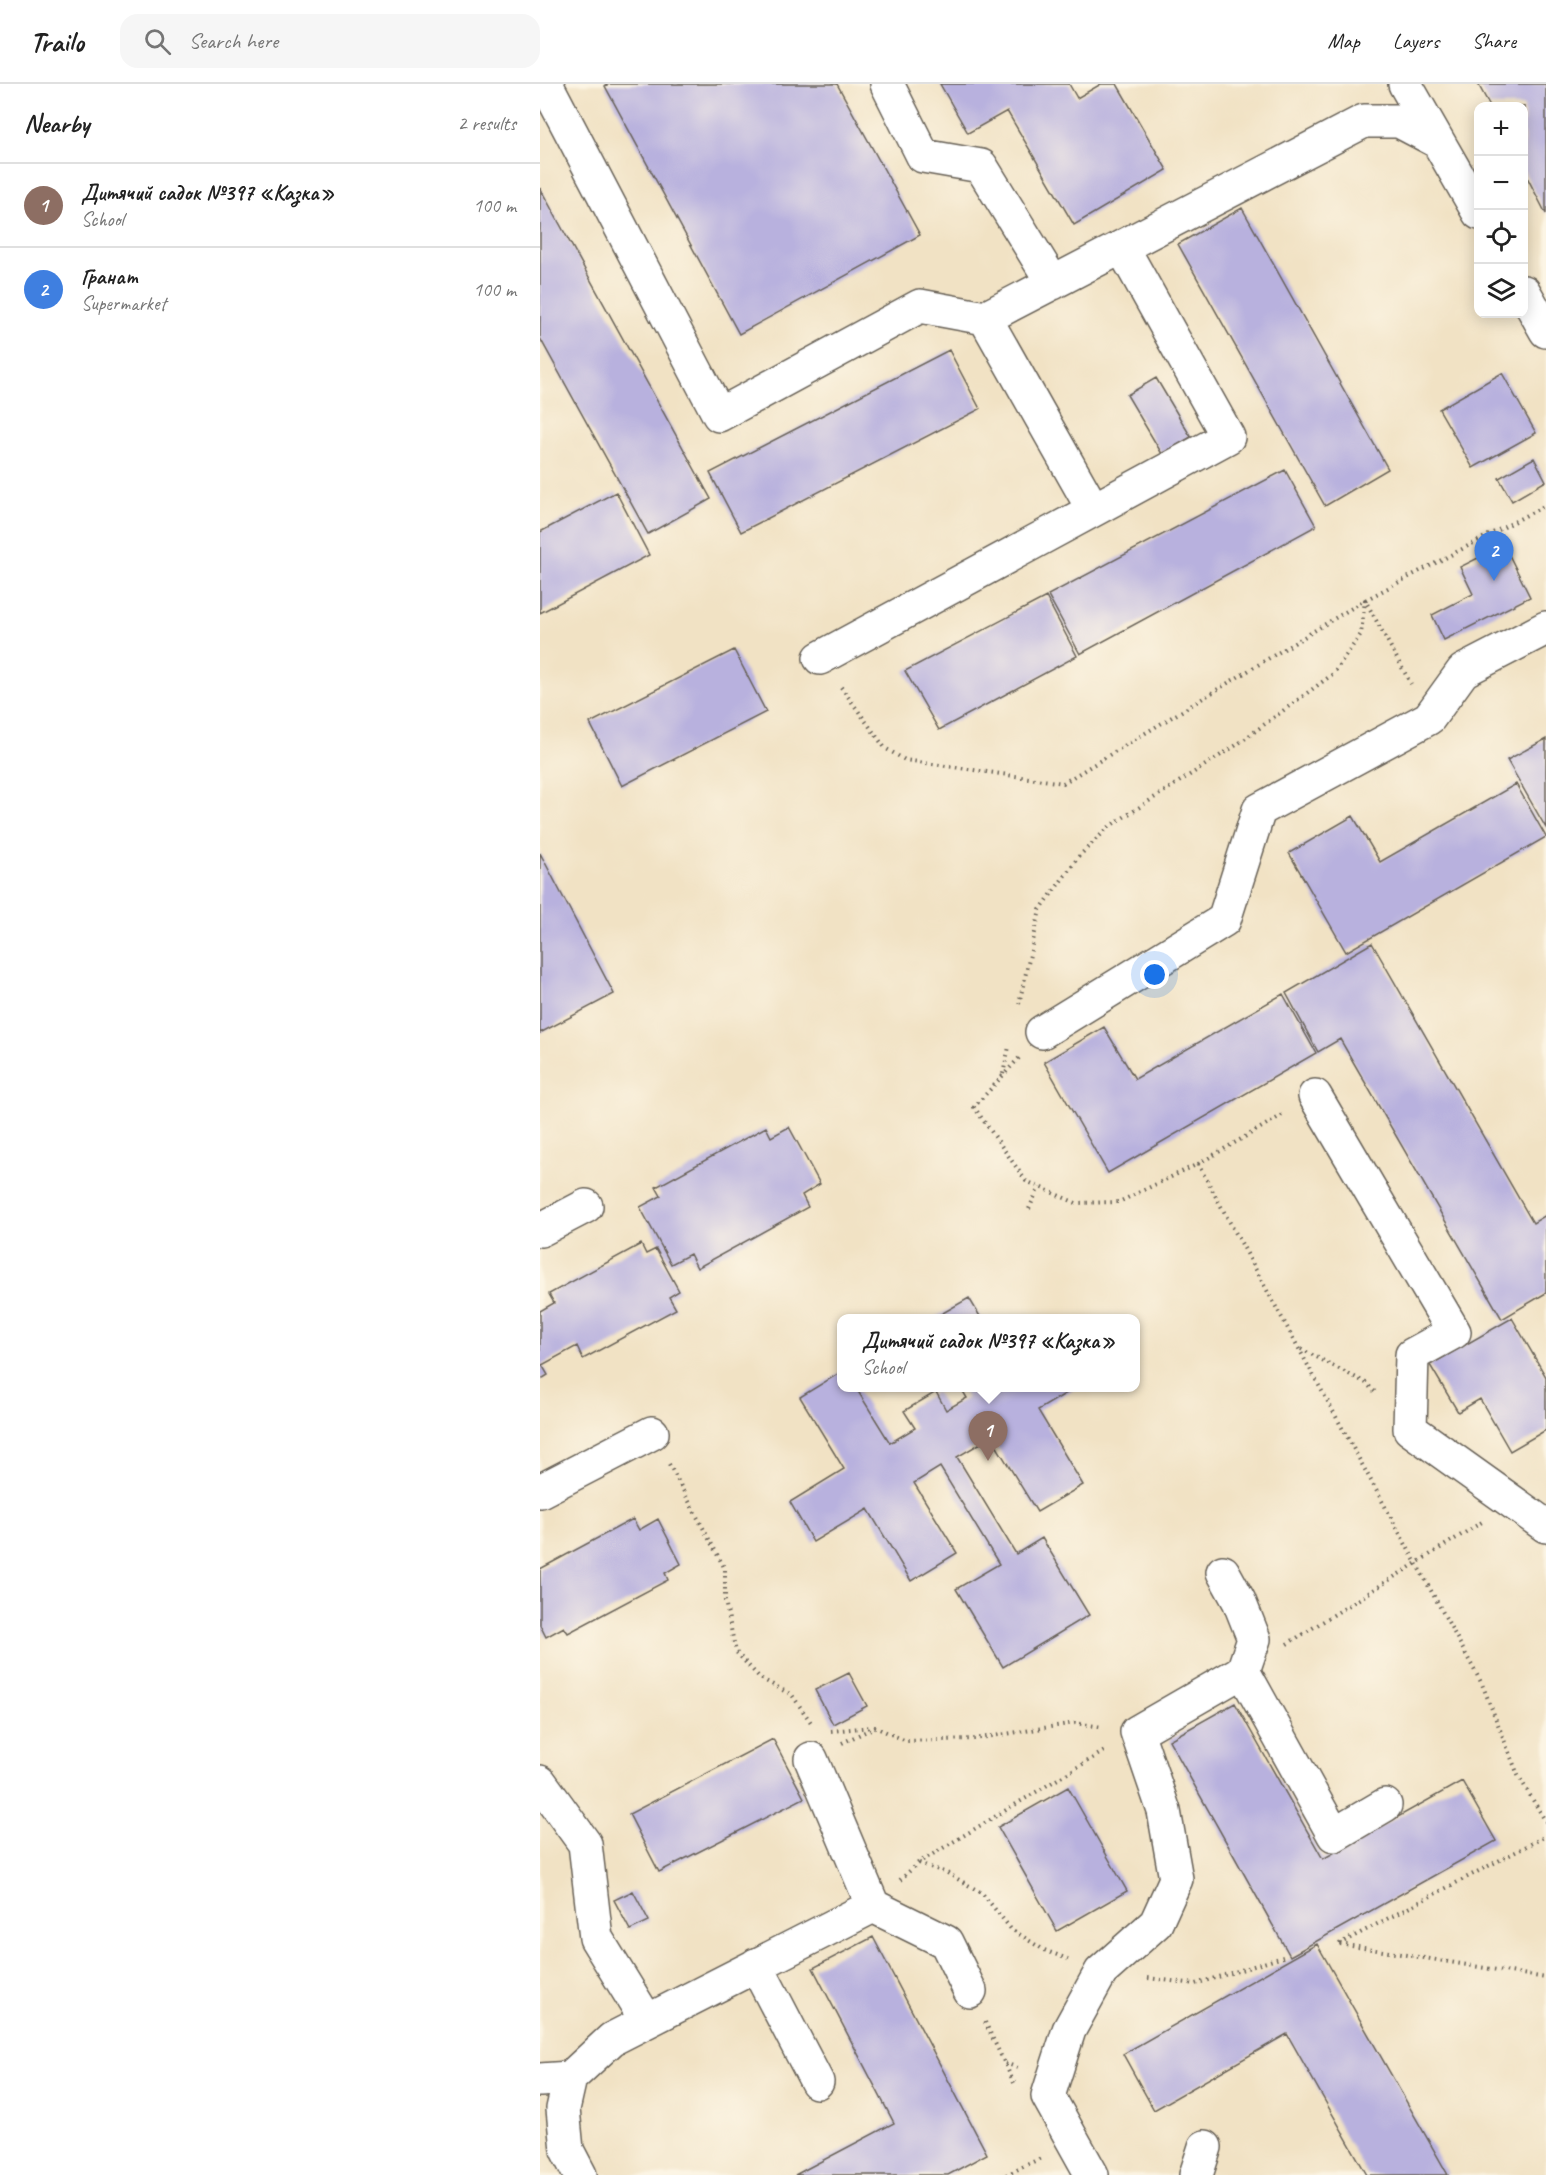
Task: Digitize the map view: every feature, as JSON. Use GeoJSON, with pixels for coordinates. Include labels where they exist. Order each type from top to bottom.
{"type":"FeatureCollection","features":[{"type":"Feature","properties":{"kind":"lane"},"geometry":{"type":"LineString","coordinates":[[546,84],[719,415],[920,306],[985,318],[1364,121],[1399,122],[1437,141]]}},
{"type":"Feature","properties":{"kind":"lane"},"geometry":{"type":"LineString","coordinates":[[887,84],[923,156],[981,166],[1053,283]]}},
{"type":"Feature","properties":{"kind":"lane"},"geometry":{"type":"LineString","coordinates":[[1405,84],[1477,210]]}},
{"type":"Feature","properties":{"kind":"lane"},"geometry":{"type":"LineString","coordinates":[[820,658],[1228,437],[1122,247]]}},
{"type":"Feature","properties":{"kind":"lane"},"geometry":{"type":"LineString","coordinates":[[1528,299],[1546,331]]}},
{"type":"Feature","properties":{"kind":"lane"},"geometry":{"type":"LineString","coordinates":[[985,318],[1093,509]]}},
{"type":"Feature","properties":{"kind":"lane"},"geometry":{"type":"LineString","coordinates":[[1042,1032],[1224,920],[1259,810],[1429,718],[1463,671],[1546,628]]}},
{"type":"Feature","properties":{"kind":"lane"},"geometry":{"type":"LineString","coordinates":[[1315,1096],[1454,1332],[1412,1355],[1410,1429],[1546,1526]]}},
{"type":"Feature","properties":{"kind":"lane"},"geometry":{"type":"LineString","coordinates":[[540,1230],[586,1206]]}},
{"type":"Feature","properties":{"kind":"lane"},"geometry":{"type":"LineString","coordinates":[[540,1491],[652,1433]]}},
{"type":"Feature","properties":{"kind":"lane"},"geometry":{"type":"LineString","coordinates":[[1092,2175],[1048,2096],[1069,2030],[1101,1972],[1156,1923],[1176,1879],[1164,1811],[1137,1732],[1243,1671],[1254,1639],[1239,1601],[1223,1572]]}},
{"type":"Feature","properties":{"kind":"lane"},"geometry":{"type":"LineString","coordinates":[[1243,1671],[1334,1834],[1385,1805]]}},
{"type":"Feature","properties":{"kind":"lane"},"geometry":{"type":"LineString","coordinates":[[814,1746],[873,1906],[946,1942],[970,1991]]}},
{"type":"Feature","properties":{"kind":"lane"},"geometry":{"type":"LineString","coordinates":[[540,1782],[585,1844],[596,1938],[647,2021]]}},
{"type":"Feature","properties":{"kind":"lane"},"geometry":{"type":"LineString","coordinates":[[580,2175],[567,2150],[562,2109],[555,2079],[612,2039],[873,1906]]}},
{"type":"Feature","properties":{"kind":"lane"},"geometry":{"type":"LineString","coordinates":[[756,1965],[817,2082]]}},
{"type":"Feature","properties":{"kind":"path"},"geometry":{"type":"LineString","coordinates":[[820,658],[885,748],[905,760],[1063,783],[1365,600],[1546,505]]}},
{"type":"Feature","properties":{"kind":"path"},"geometry":{"type":"LineString","coordinates":[[1365,600],[1429,718]]}},
{"type":"Feature","properties":{"kind":"path"},"geometry":{"type":"LineString","coordinates":[[1018,1009],[1040,910],[1079,856],[1110,826],[1235,746],[1333,674],[1360,634],[1365,600]]}},
{"type":"Feature","properties":{"kind":"path"},"geometry":{"type":"LineString","coordinates":[[1042,1032],[974,1107],[1026,1181],[1076,1203],[1119,1202],[1198,1164],[1315,1096]]}},
{"type":"Feature","properties":{"kind":"path"},"geometry":{"type":"LineString","coordinates":[[1003,1075],[1011,1042]]}},
{"type":"Feature","properties":{"kind":"path"},"geometry":{"type":"LineString","coordinates":[[1198,1164],[1482,1684],[1518,1775],[1546,1822]]}},
{"type":"Feature","properties":{"kind":"path"},"geometry":{"type":"LineString","coordinates":[[1029,1209],[1039,1187]]}},
{"type":"Feature","properties":{"kind":"path"},"geometry":{"type":"LineString","coordinates":[[1299,1348],[1366,1383],[1410,1429]]}},
{"type":"Feature","properties":{"kind":"path"},"geometry":{"type":"LineString","coordinates":[[652,1433],[725,1569],[725,1601],[736,1652],[760,1678],[792,1695],[814,1746]]}},
{"type":"Feature","properties":{"kind":"path"},"geometry":{"type":"LineString","coordinates":[[1243,1671],[1513,1503]]}},
{"type":"Feature","properties":{"kind":"path"},"geometry":{"type":"LineString","coordinates":[[814,1746],[875,1727],[906,1741],[974,1739],[1075,1724],[1137,1732]]}},
{"type":"Feature","properties":{"kind":"path"},"geometry":{"type":"LineString","coordinates":[[814,1746],[875,1727]]}},
{"type":"Feature","properties":{"kind":"path"},"geometry":{"type":"LineString","coordinates":[[873,1906],[918,1863],[1137,1732]]}},
{"type":"Feature","properties":{"kind":"path"},"geometry":{"type":"LineString","coordinates":[[1546,1836],[1339,1944],[1546,1978]]}},
{"type":"Feature","properties":{"kind":"path"},"geometry":{"type":"LineString","coordinates":[[918,1863],[947,1874],[982,1893],[1011,1929],[1044,1950],[1101,1972],[1196,1984],[1283,1957]]}},
{"type":"Feature","properties":{"kind":"building"},"geometry":{"type":"Polygon","coordinates":[[[609,84],[837,84],[920,235],[739,334],[605,86],[609,84]]]}},
{"type":"Feature","properties":{"kind":"building"},"geometry":{"type":"Polygon","coordinates":[[[940,84],[1069,84],[1077,98],[1101,84],[1117,84],[1167,170],[1074,225],[1007,111],[968,133],[940,84]]]}},
{"type":"Feature","properties":{"kind":"building"},"geometry":{"type":"Polygon","coordinates":[[[1478,84],[1546,84],[1546,214],[1528,179],[1528,102],[1488,102],[1478,84]]]}},
{"type":"Feature","properties":{"kind":"building"},"geometry":{"type":"Polygon","coordinates":[[[540,188],[711,499],[648,534],[540,338],[540,188]]]}},
{"type":"Feature","properties":{"kind":"building"},"geometry":{"type":"Polygon","coordinates":[[[1242,208],[1388,469],[1325,506],[1178,244],[1242,208]]]}},
{"type":"Feature","properties":{"kind":"building"},"geometry":{"type":"Polygon","coordinates":[[[949,350],[980,409],[741,532],[710,473],[949,350]]]}},
{"type":"Feature","properties":{"kind":"building"},"geometry":{"type":"Polygon","coordinates":[[[1502,373],[1536,433],[1473,468],[1439,409],[1502,373]]]}},
{"type":"Feature","properties":{"kind":"building"},"geometry":{"type":"Polygon","coordinates":[[[1156,378],[1191,437],[1162,454],[1127,395],[1156,378]]]}},
{"type":"Feature","properties":{"kind":"building"},"geometry":{"type":"Polygon","coordinates":[[[1534,458],[1546,481],[1512,501],[1499,478],[1534,458]]]}},
{"type":"Feature","properties":{"kind":"building"},"geometry":{"type":"Polygon","coordinates":[[[1285,470],[1316,526],[1080,654],[1048,595],[1285,470]]]}},
{"type":"Feature","properties":{"kind":"building"},"geometry":{"type":"Polygon","coordinates":[[[616,492],[649,555],[540,613],[540,532],[616,492]]]}},
{"type":"Feature","properties":{"kind":"building"},"geometry":{"type":"Polygon","coordinates":[[[1504,545],[1530,597],[1444,640],[1432,615],[1473,594],[1460,567],[1504,545]]]}},
{"type":"Feature","properties":{"kind":"building"},"geometry":{"type":"Polygon","coordinates":[[[1046,597],[1077,656],[939,730],[905,671],[1046,597]]]}},
{"type":"Feature","properties":{"kind":"building"},"geometry":{"type":"Polygon","coordinates":[[[734,650],[766,712],[622,786],[590,723],[734,650]]]}},
{"type":"Feature","properties":{"kind":"building"},"geometry":{"type":"Polygon","coordinates":[[[1546,739],[1546,828],[1507,760],[1546,739]]]}},
{"type":"Feature","properties":{"kind":"building"},"geometry":{"type":"Polygon","coordinates":[[[1516,784],[1546,837],[1346,952],[1289,853],[1353,816],[1380,862],[1516,784]]]}},
{"type":"Feature","properties":{"kind":"building"},"geometry":{"type":"Polygon","coordinates":[[[540,853],[614,994],[540,1033],[540,853]]]}},
{"type":"Feature","properties":{"kind":"building"},"geometry":{"type":"Polygon","coordinates":[[[1372,943],[1533,1223],[1546,1215],[1546,1293],[1502,1319],[1340,1039],[1318,1052],[1286,993],[1372,943]]]}},
{"type":"Feature","properties":{"kind":"building"},"geometry":{"type":"Polygon","coordinates":[[[1283,994],[1316,1053],[1108,1173],[1044,1062],[1104,1027],[1135,1079],[1283,994]]]}},
{"type":"Feature","properties":{"kind":"building"},"geometry":{"type":"Polygon","coordinates":[[[766,1127],[771,1137],[789,1127],[820,1184],[802,1195],[808,1207],[697,1268],[690,1254],[671,1264],[640,1207],[661,1196],[656,1187],[766,1127]]]}},
{"type":"Feature","properties":{"kind":"building"},"geometry":{"type":"Polygon","coordinates":[[[641,1244],[646,1254],[656,1249],[679,1291],[669,1297],[676,1309],[583,1359],[577,1346],[542,1365],[548,1375],[540,1380],[540,1311],[554,1303],[549,1294],[641,1244]]]}},
{"type":"Feature","properties":{"kind":"building"},"geometry":{"type":"Polygon","coordinates":[[[969,1298],[979,1314],[941,1314],[969,1298]]]}},
{"type":"Feature","properties":{"kind":"building"},"geometry":{"type":"Polygon","coordinates":[[[1512,1318],[1546,1377],[1546,1430],[1510,1451],[1480,1399],[1458,1412],[1430,1365],[1512,1318]]]}},
{"type":"Feature","properties":{"kind":"building"},"geometry":{"type":"Polygon","coordinates":[[[837,1374],[837,1392],[858,1392],[890,1443],[915,1428],[904,1411],[936,1392],[946,1410],[967,1398],[963,1392],[1068,1392],[1038,1410],[1083,1485],[1037,1512],[991,1437],[957,1457],[1016,1554],[1042,1538],[1089,1615],[1003,1667],[956,1589],[999,1564],[940,1467],[914,1483],[957,1553],[911,1581],[868,1509],[813,1542],[790,1502],[844,1469],[800,1397],[837,1374]]]}},
{"type":"Feature","properties":{"kind":"building"},"geometry":{"type":"Polygon","coordinates":[[[633,1519],[639,1530],[658,1519],[681,1564],[665,1573],[668,1580],[568,1633],[564,1627],[546,1637],[540,1625],[540,1569],[633,1519]]]}},
{"type":"Feature","properties":{"kind":"building"},"geometry":{"type":"Polygon","coordinates":[[[849,1673],[867,1706],[833,1724],[815,1690],[849,1673]]]}},
{"type":"Feature","properties":{"kind":"building"},"geometry":{"type":"Polygon","coordinates":[[[1235,1703],[1323,1859],[1462,1781],[1496,1841],[1290,1956],[1169,1740],[1235,1703]]]}},
{"type":"Feature","properties":{"kind":"building"},"geometry":{"type":"Polygon","coordinates":[[[773,1739],[804,1798],[659,1872],[629,1814],[773,1739]]]}},
{"type":"Feature","properties":{"kind":"building"},"geometry":{"type":"Polygon","coordinates":[[[1068,1787],[1127,1891],[1057,1931],[998,1827],[1068,1787]]]}},
{"type":"Feature","properties":{"kind":"building"},"geometry":{"type":"Polygon","coordinates":[[[633,1891],[649,1921],[630,1930],[614,1900],[633,1891]]]}},
{"type":"Feature","properties":{"kind":"building"},"geometry":{"type":"Polygon","coordinates":[[[873,1937],[987,2154],[948,2175],[795,2175],[894,2123],[813,1968],[873,1937]]]}},
{"type":"Feature","properties":{"kind":"building"},"geometry":{"type":"Polygon","coordinates":[[[1317,1944],[1448,2175],[1367,2175],[1287,2034],[1154,2110],[1123,2054],[1317,1944]]]}},
{"type":"Feature","properties":{"kind":"place","name":"Гранат"},"geometry":{"type":"Point","coordinates":[1494,581]}},
{"type":"Feature","properties":{"kind":"place","name":"Дитячий садок №397 «Казка»"},"geometry":{"type":"Point","coordinates":[988,1461]}}]}
